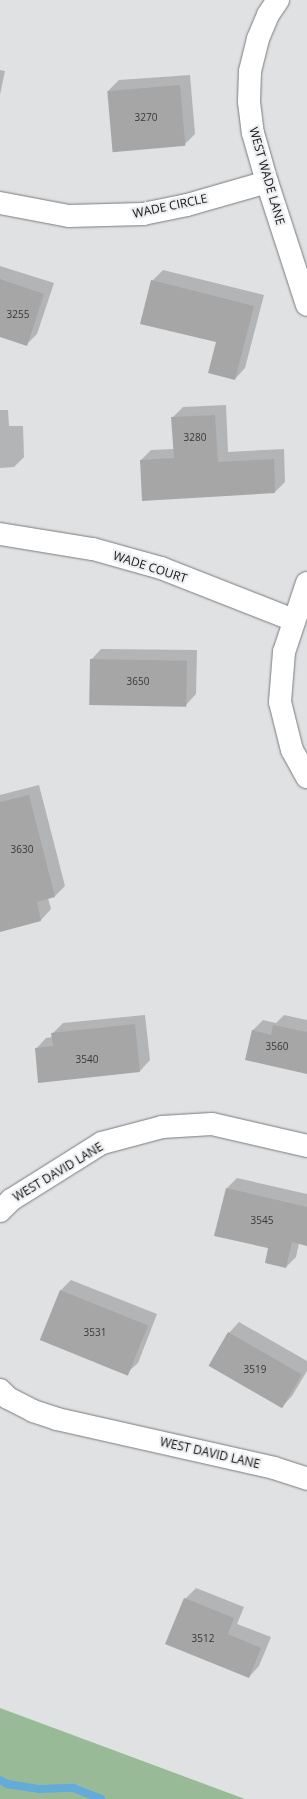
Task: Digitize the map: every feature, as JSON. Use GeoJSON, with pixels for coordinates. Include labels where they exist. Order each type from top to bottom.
{"type":"FeatureCollection","features":[{"type":"Feature","properties":{"kind":"street","name":"WEST WADE LANE"},"geometry":{"type":"LineString","coordinates":[[278,0],[268,15],[258,39],[250,72],[249,102],[253,133],[267,182],[307,305]]}},
{"type":"Feature","properties":{"kind":"street","name":"WADE CIRCLE"},"geometry":{"type":"LineString","coordinates":[[0,203],[69,216],[143,214],[187,205],[267,182]]}},
{"type":"Feature","properties":{"kind":"street","name":"WADE COURT"},"geometry":{"type":"LineString","coordinates":[[0,534],[54,541],[161,568],[294,620]]}},
{"type":"Feature","properties":{"kind":"street"},"geometry":{"type":"LineString","coordinates":[[307,583],[284,652],[280,702],[292,750],[307,777]]}},
{"type":"Feature","properties":{"kind":"street","name":"WEST DAVID LANE"},"geometry":{"type":"LineString","coordinates":[[0,1211],[11,1200],[102,1143],[155,1128],[186,1124],[212,1124],[307,1146]]}},
{"type":"Feature","properties":{"kind":"street","name":"WEST DAVID LANE"},"geometry":{"type":"LineString","coordinates":[[0,1390],[8,1398],[57,1419],[274,1468],[307,1479]]}},
{"type":"Feature","properties":{"kind":"green space"},"geometry":{"type":"Polygon","coordinates":[[[0,1708],[245,1799],[0,1799],[0,1708]]]}},
{"type":"Feature","properties":{"kind":"building"},"geometry":{"type":"Polygon","coordinates":[[[180,85],[185,146],[113,152],[107,91],[180,85]]]}},
{"type":"Feature","properties":{"kind":"building"},"geometry":{"type":"Polygon","coordinates":[[[0,279],[44,294],[27,346],[0,337],[0,279]]]}},
{"type":"Feature","properties":{"kind":"building"},"geometry":{"type":"Polygon","coordinates":[[[151,280],[254,306],[235,380],[208,373],[216,342],[140,324],[151,280]]]}},
{"type":"Feature","properties":{"kind":"building"},"geometry":{"type":"Polygon","coordinates":[[[215,415],[218,462],[274,459],[275,493],[142,501],[140,460],[174,458],[171,417],[215,415]]]}},
{"type":"Feature","properties":{"kind":"building"},"geometry":{"type":"Polygon","coordinates":[[[90,659],[187,661],[186,707],[89,705],[90,659]]]}},
{"type":"Feature","properties":{"kind":"building"},"geometry":{"type":"Polygon","coordinates":[[[29,795],[55,897],[37,902],[41,921],[0,932],[0,802],[29,795]]]}},
{"type":"Feature","properties":{"kind":"building"},"geometry":{"type":"Polygon","coordinates":[[[135,1024],[140,1072],[38,1083],[35,1048],[53,1046],[51,1033],[135,1024]]]}},
{"type":"Feature","properties":{"kind":"building"},"geometry":{"type":"Polygon","coordinates":[[[273,1025],[307,1032],[307,1074],[245,1060],[252,1030],[271,1035],[273,1025]]]}},
{"type":"Feature","properties":{"kind":"building"},"geometry":{"type":"Polygon","coordinates":[[[226,1188],[307,1207],[307,1246],[292,1242],[286,1268],[265,1263],[268,1248],[214,1236],[226,1188]]]}},
{"type":"Feature","properties":{"kind":"building"},"geometry":{"type":"Polygon","coordinates":[[[60,1290],[148,1326],[128,1376],[40,1340],[60,1290]]]}},
{"type":"Feature","properties":{"kind":"building"},"geometry":{"type":"Polygon","coordinates":[[[228,1332],[302,1374],[282,1408],[208,1366],[228,1332]]]}},
{"type":"Feature","properties":{"kind":"building"},"geometry":{"type":"Polygon","coordinates":[[[184,1598],[234,1618],[228,1634],[261,1648],[249,1678],[165,1644],[184,1598]]]}},
{"type":"Feature","properties":{"kind":"waterway"},"geometry":{"type":"LineString","coordinates":[[0,1780],[7,1784],[40,1789],[73,1788],[101,1799]]}}]}
